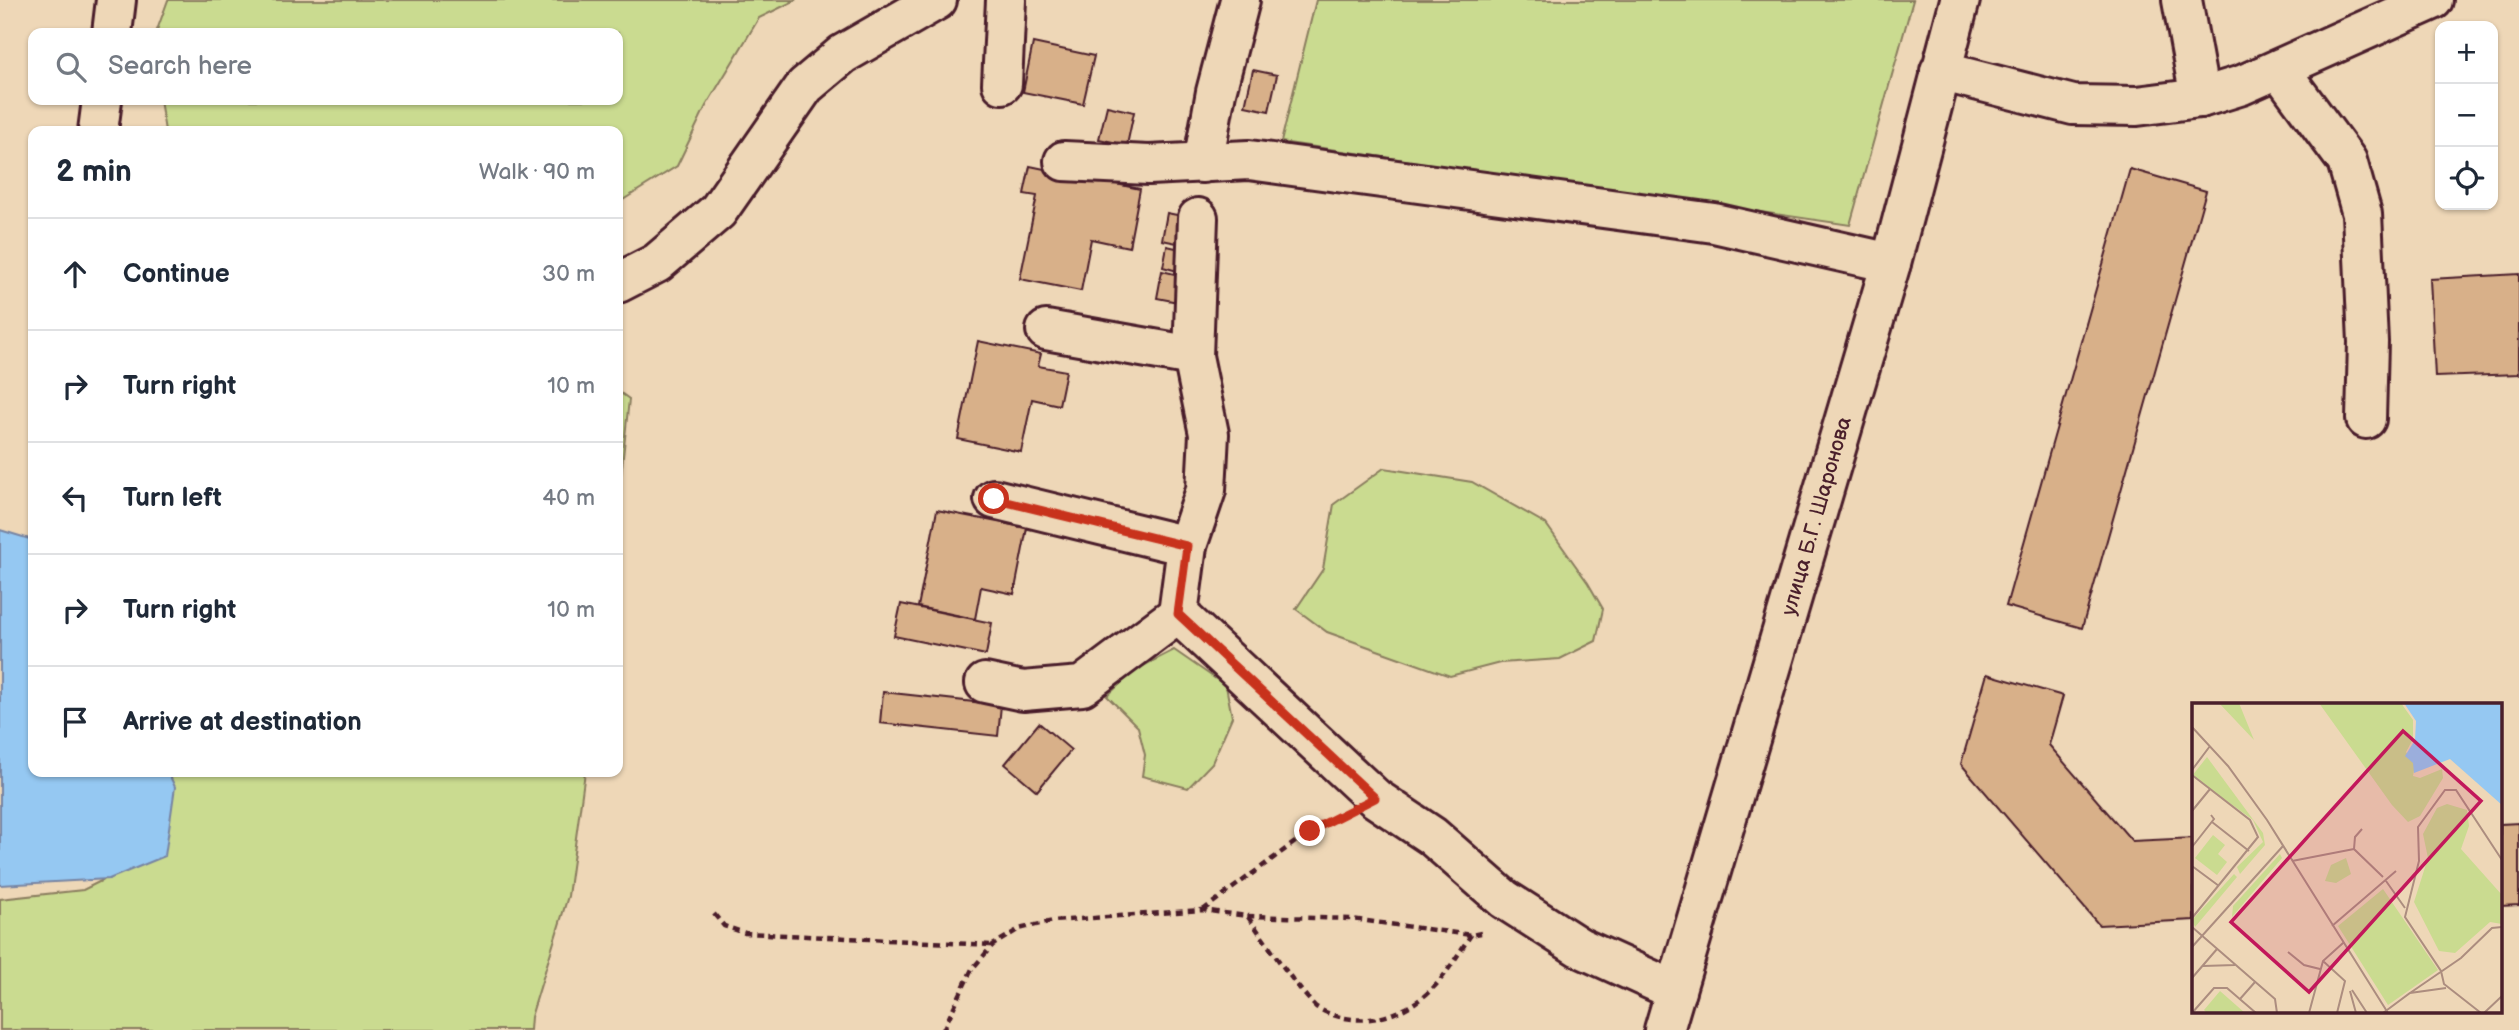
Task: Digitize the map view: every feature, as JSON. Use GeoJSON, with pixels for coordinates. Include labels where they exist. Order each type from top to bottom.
{"type":"FeatureCollection","features":[{"type":"Feature","properties":{"kind":"main road"},"geometry":{"type":"LineString","coordinates":[[113,28],[116,0]]}},
{"type":"Feature","properties":{"kind":"main road"},"geometry":{"type":"LineString","coordinates":[[623,281],[657,263],[718,211],[805,86],[843,54],[937,0]]}},
{"type":"Feature","properties":{"kind":"main road"},"geometry":{"type":"LineString","coordinates":[[1002,84],[1006,0]]}},
{"type":"Feature","properties":{"kind":"main road"},"geometry":{"type":"LineString","coordinates":[[1203,163],[1216,92],[1240,0]]}},
{"type":"Feature","properties":{"kind":"main road","name":"улица Б.Г. Шаронова"},"geometry":{"type":"LineString","coordinates":[[1664,1030],[1891,263],[1960,0]]}},
{"type":"Feature","properties":{"kind":"main road"},"geometry":{"type":"LineString","coordinates":[[2182,0],[2200,98]]}},
{"type":"Feature","properties":{"kind":"main road"},"geometry":{"type":"LineString","coordinates":[[1940,71],[2073,105],[2137,106],[2200,98],[2242,85],[2432,0]]}},
{"type":"Feature","properties":{"kind":"main road"},"geometry":{"type":"LineString","coordinates":[[2279,69],[2347,161],[2362,214],[2368,342],[2366,419]]}},
{"type":"Feature","properties":{"kind":"main road"},"geometry":{"type":"LineString","coordinates":[[99,126],[101,105]]}},
{"type":"Feature","properties":{"kind":"main road"},"geometry":{"type":"LineString","coordinates":[[1064,161],[1149,165],[1249,160],[1713,223],[1891,263]]}},
{"type":"Feature","properties":{"kind":"main road"},"geometry":{"type":"LineString","coordinates":[[985,683],[1023,691],[1082,686],[1178,614],[1187,546],[1206,490],[1209,435],[1193,356],[1198,218]]}},
{"type":"Feature","properties":{"kind":"main road"},"geometry":{"type":"LineString","coordinates":[[1046,330],[1193,356]]}},
{"type":"Feature","properties":{"kind":"main road"},"geometry":{"type":"LineString","coordinates":[[994,499],[1187,546]]}},
{"type":"Feature","properties":{"kind":"main road"},"geometry":{"type":"LineString","coordinates":[[1178,614],[1375,798],[1432,836],[1504,899],[1579,947],[1676,990]]}},
{"type":"Feature","properties":{"kind":"path"},"geometry":{"type":"LineString","coordinates":[[1202,911],[1310,831],[1375,798]]}},
{"type":"Feature","properties":{"kind":"path"},"geometry":{"type":"LineString","coordinates":[[943,1030],[972,969],[993,945],[1019,929],[1053,921],[1202,911],[1247,916],[1352,919],[1471,935],[1541,922]]}},
{"type":"Feature","properties":{"kind":"path"},"geometry":{"type":"LineString","coordinates":[[714,914],[724,926],[744,933],[993,945]]}},
{"type":"Feature","properties":{"kind":"path"},"geometry":{"type":"LineString","coordinates":[[1247,916],[1317,1009],[1341,1024],[1351,1026]]}},
{"type":"Feature","properties":{"kind":"path"},"geometry":{"type":"LineString","coordinates":[[1382,1023],[1402,1014],[1434,987],[1471,935]]}},
{"type":"Feature","properties":{"kind":"green space"},"geometry":{"type":"Polygon","coordinates":[[[168,0],[796,0],[759,18],[706,106],[677,166],[623,200],[623,126],[164,126],[161,105],[623,105],[623,28],[158,28],[168,0]]]}},
{"type":"Feature","properties":{"kind":"green space"},"geometry":{"type":"Polygon","coordinates":[[[1316,0],[1913,0],[1850,225],[1281,142],[1316,0]]]}},
{"type":"Feature","properties":{"kind":"green space"},"geometry":{"type":"Polygon","coordinates":[[[623,395],[629,399],[623,457],[623,395]]]}},
{"type":"Feature","properties":{"kind":"green space"},"geometry":{"type":"Polygon","coordinates":[[[1384,468],[1472,482],[1546,524],[1603,609],[1596,641],[1560,659],[1500,663],[1450,676],[1327,632],[1296,609],[1323,569],[1334,504],[1384,468]]]}},
{"type":"Feature","properties":{"kind":"green space"},"geometry":{"type":"Polygon","coordinates":[[[1174,650],[1226,686],[1232,717],[1212,763],[1188,788],[1142,776],[1145,755],[1138,727],[1107,696],[1135,670],[1174,650]]]}},
{"type":"Feature","properties":{"kind":"green space"},"geometry":{"type":"Polygon","coordinates":[[[147,777],[584,777],[568,896],[531,1017],[530,1030],[0,1030],[0,899],[83,890],[129,867],[147,777]]]}},
{"type":"Feature","properties":{"kind":"water"},"geometry":{"type":"Polygon","coordinates":[[[0,530],[28,538],[28,777],[170,777],[175,787],[165,856],[109,879],[0,885],[0,530]]]}},
{"type":"Feature","properties":{"kind":"building"},"geometry":{"type":"Polygon","coordinates":[[[1033,43],[1094,56],[1083,104],[1023,92],[1033,43]]]}},
{"type":"Feature","properties":{"kind":"building"},"geometry":{"type":"Polygon","coordinates":[[[1253,70],[1277,75],[1269,111],[1245,106],[1253,70]]]}},
{"type":"Feature","properties":{"kind":"building"},"geometry":{"type":"Polygon","coordinates":[[[1107,106],[1134,112],[1127,145],[1099,139],[1107,106]]]}},
{"type":"Feature","properties":{"kind":"building"},"geometry":{"type":"Polygon","coordinates":[[[1030,166],[1140,189],[1129,247],[1091,239],[1081,291],[1020,279],[1037,196],[1024,194],[1030,166]]]}},
{"type":"Feature","properties":{"kind":"building"},"geometry":{"type":"Polygon","coordinates":[[[2130,169],[2206,191],[2082,628],[2006,606],[2130,169]]]}},
{"type":"Feature","properties":{"kind":"building"},"geometry":{"type":"Polygon","coordinates":[[[1167,213],[1192,218],[1187,245],[1162,240],[1167,213]]]}},
{"type":"Feature","properties":{"kind":"building"},"geometry":{"type":"Polygon","coordinates":[[[1167,246],[1185,250],[1181,272],[1163,267],[1167,246]]]}},
{"type":"Feature","properties":{"kind":"building"},"geometry":{"type":"Polygon","coordinates":[[[1162,271],[1183,276],[1178,302],[1157,298],[1162,271]]]}},
{"type":"Feature","properties":{"kind":"building"},"geometry":{"type":"Polygon","coordinates":[[[2519,274],[2519,374],[2435,377],[2430,279],[2519,274]]]}},
{"type":"Feature","properties":{"kind":"building"},"geometry":{"type":"Polygon","coordinates":[[[978,341],[1041,354],[1038,366],[1066,371],[1059,405],[1032,399],[1021,452],[958,439],[978,341]]]}},
{"type":"Feature","properties":{"kind":"building"},"geometry":{"type":"Polygon","coordinates":[[[937,510],[1027,528],[1014,594],[981,587],[975,619],[918,607],[937,510]]]}},
{"type":"Feature","properties":{"kind":"building"},"geometry":{"type":"Polygon","coordinates":[[[901,604],[992,623],[986,655],[894,636],[901,604]]]}},
{"type":"Feature","properties":{"kind":"building"},"geometry":{"type":"Polygon","coordinates":[[[1987,674],[2063,696],[2049,745],[2132,841],[2192,838],[2192,920],[2099,925],[1961,764],[1987,674]]]}},
{"type":"Feature","properties":{"kind":"building"},"geometry":{"type":"Polygon","coordinates":[[[883,692],[1001,705],[998,736],[880,723],[883,692]]]}},
{"type":"Feature","properties":{"kind":"building"},"geometry":{"type":"Polygon","coordinates":[[[1039,723],[1071,750],[1037,791],[1005,764],[1039,723]]]}},
{"type":"Feature","properties":{"kind":"building"},"geometry":{"type":"Polygon","coordinates":[[[2519,823],[2519,905],[2502,906],[2502,824],[2519,823]]]}},
{"type":"Feature","properties":{"kind":"route"},"geometry":{"type":"LineString","coordinates":[[994,499],[1187,546],[1178,614],[1375,798],[1310,831]]}}]}
